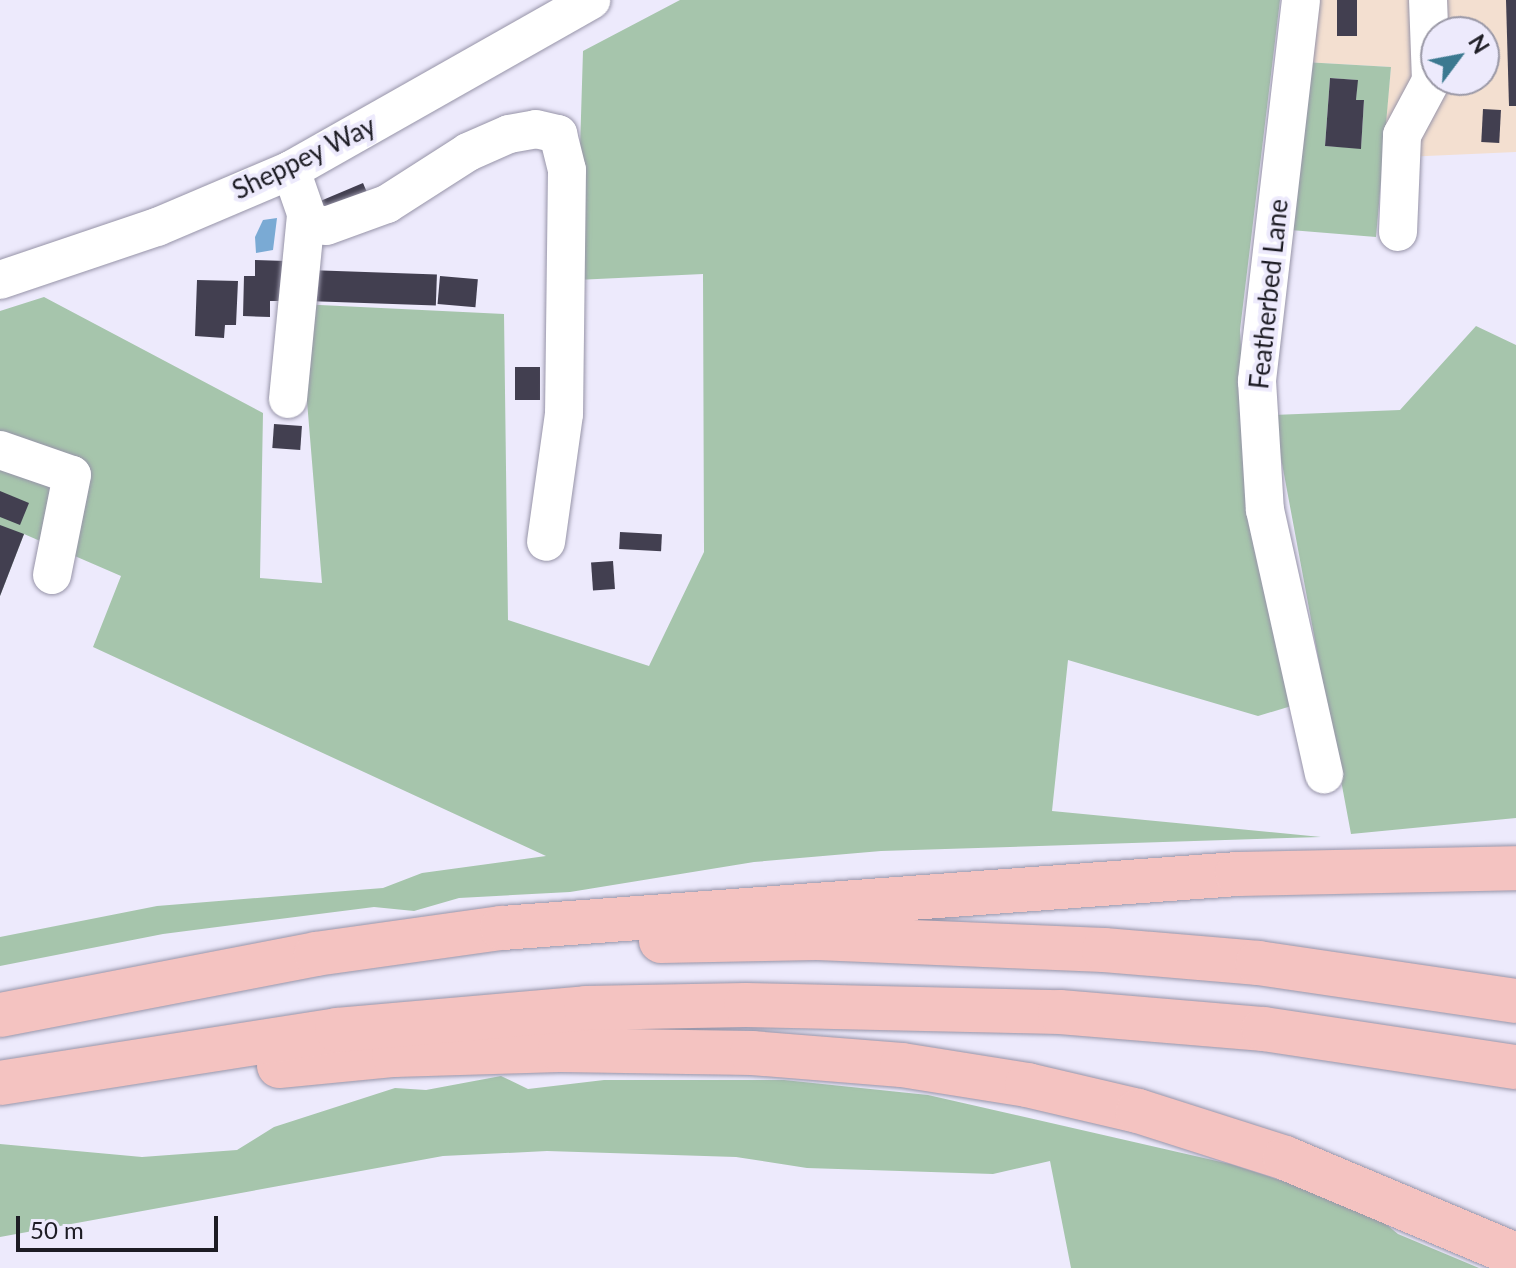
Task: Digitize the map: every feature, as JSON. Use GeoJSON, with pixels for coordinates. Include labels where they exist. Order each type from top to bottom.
{"type":"FeatureCollection","features":[{"type":"Feature","properties":{"kind":"highway"},"geometry":{"type":"LineString","coordinates":[[0,1015],[405,939],[561,923],[1237,874],[1516,868]]}},
{"type":"Feature","properties":{"kind":"highway"},"geometry":{"type":"LineString","coordinates":[[70,1001],[284,970],[525,947],[817,938],[1104,950],[1258,963],[1516,1001]]}},
{"type":"Feature","properties":{"kind":"highway"},"geometry":{"type":"LineString","coordinates":[[0,1083],[92,1065],[460,1018],[586,1008],[834,1004],[1060,1012],[1264,1029],[1516,1067]]}},
{"type":"Feature","properties":{"kind":"highway"},"geometry":{"type":"LineString","coordinates":[[92,1065],[184,1076],[394,1055],[560,1050],[752,1053],[902,1065],[1027,1085],[1138,1111],[1285,1158],[1516,1255]]}},
{"type":"Feature","properties":{"kind":"street","name":"Sheppey Way"},"geometry":{"type":"LineString","coordinates":[[0,280],[157,227],[291,170],[591,0]]}},
{"type":"Feature","properties":{"kind":"street","name":"Featherbed Lane"},"geometry":{"type":"LineString","coordinates":[[1301,0],[1257,381],[1265,510],[1324,774]]}},
{"type":"Feature","properties":{"kind":"street"},"geometry":{"type":"LineString","coordinates":[[1398,232],[1402,135],[1431,81],[1428,0]]}},
{"type":"Feature","properties":{"kind":"street"},"geometry":{"type":"LineString","coordinates":[[306,217],[316,227],[326,226],[387,204],[468,152],[509,134],[536,129],[558,134],[567,170],[564,414],[546,542]]}},
{"type":"Feature","properties":{"kind":"street"},"geometry":{"type":"LineString","coordinates":[[288,399],[306,217],[291,170]]}},
{"type":"Feature","properties":{"kind":"street"},"geometry":{"type":"LineString","coordinates":[[0,450],[72,475],[52,575]]}},
{"type":"Feature","properties":{"kind":"shaded area"},"geometry":{"type":"Polygon","coordinates":[[[1319,0],[1516,0],[1516,152],[1382,158],[1391,67],[1304,62],[1319,0]]]}},
{"type":"Feature","properties":{"kind":"green space"},"geometry":{"type":"Polygon","coordinates":[[[680,0],[1280,0],[1240,330],[1250,506],[1298,704],[1258,716],[1068,660],[1052,811],[1321,837],[881,851],[754,862],[570,892],[459,898],[414,911],[374,907],[163,934],[0,966],[0,937],[157,906],[383,888],[422,873],[546,856],[93,647],[121,576],[24,534],[0,596],[0,311],[44,297],[263,413],[260,578],[322,583],[299,304],[504,314],[508,620],[649,666],[704,552],[703,274],[576,280],[583,51],[680,0]]]}},
{"type":"Feature","properties":{"kind":"green space"},"geometry":{"type":"Polygon","coordinates":[[[1304,62],[1391,67],[1376,237],[1278,229],[1304,62]],[[1330,78],[1325,146],[1361,148],[1364,100],[1356,100],[1357,80],[1330,78]]]}},
{"type":"Feature","properties":{"kind":"green space"},"geometry":{"type":"Polygon","coordinates":[[[1476,326],[1516,345],[1516,818],[1351,834],[1273,415],[1400,410],[1476,326]]]}},
{"type":"Feature","properties":{"kind":"green space"},"geometry":{"type":"Polygon","coordinates":[[[501,1076],[528,1089],[604,1080],[784,1080],[928,1095],[1230,1164],[1366,1208],[1398,1234],[1479,1268],[1071,1268],[1050,1161],[993,1174],[807,1168],[736,1157],[547,1151],[443,1156],[0,1237],[0,1144],[142,1157],[237,1150],[274,1127],[395,1088],[426,1090],[501,1076]]]}},
{"type":"Feature","properties":{"kind":"water"},"geometry":{"type":"Polygon","coordinates":[[[277,218],[273,250],[256,253],[255,237],[263,220],[277,218]]]}},
{"type":"Feature","properties":{"kind":"building"},"geometry":{"type":"Polygon","coordinates":[[[1337,0],[1357,0],[1357,36],[1337,36],[1337,0]]]}},
{"type":"Feature","properties":{"kind":"building"},"geometry":{"type":"Polygon","coordinates":[[[1506,0],[1516,0],[1516,106],[1509,106],[1506,0]]]}},
{"type":"Feature","properties":{"kind":"building"},"geometry":{"type":"Polygon","coordinates":[[[1330,78],[1358,80],[1356,100],[1364,100],[1361,149],[1325,146],[1330,78]]]}},
{"type":"Feature","properties":{"kind":"building"},"geometry":{"type":"Polygon","coordinates":[[[1483,109],[1501,110],[1499,143],[1481,142],[1483,109]]]}},
{"type":"Feature","properties":{"kind":"building"},"geometry":{"type":"Polygon","coordinates":[[[363,183],[371,202],[330,220],[322,201],[363,183]]]}},
{"type":"Feature","properties":{"kind":"building"},"geometry":{"type":"Polygon","coordinates":[[[255,260],[286,261],[286,301],[270,301],[270,317],[243,316],[244,276],[255,276],[255,260]]]}},
{"type":"Feature","properties":{"kind":"building"},"geometry":{"type":"Polygon","coordinates":[[[308,270],[437,275],[436,305],[307,301],[308,270]]]}},
{"type":"Feature","properties":{"kind":"building"},"geometry":{"type":"Polygon","coordinates":[[[440,276],[478,279],[475,307],[438,304],[440,276]]]}},
{"type":"Feature","properties":{"kind":"building"},"geometry":{"type":"Polygon","coordinates":[[[197,280],[238,281],[236,325],[225,325],[224,338],[195,336],[197,280]]]}},
{"type":"Feature","properties":{"kind":"building"},"geometry":{"type":"Polygon","coordinates":[[[515,367],[540,367],[540,400],[515,400],[515,367]]]}},
{"type":"Feature","properties":{"kind":"building"},"geometry":{"type":"Polygon","coordinates":[[[274,424],[302,426],[300,450],[272,448],[274,424]]]}},
{"type":"Feature","properties":{"kind":"building"},"geometry":{"type":"Polygon","coordinates":[[[0,491],[29,503],[20,525],[0,517],[0,491]]]}},
{"type":"Feature","properties":{"kind":"building"},"geometry":{"type":"Polygon","coordinates":[[[0,525],[24,534],[0,596],[0,525]]]}},
{"type":"Feature","properties":{"kind":"building"},"geometry":{"type":"Polygon","coordinates":[[[620,532],[662,534],[661,551],[619,549],[620,532]]]}},
{"type":"Feature","properties":{"kind":"building"},"geometry":{"type":"Polygon","coordinates":[[[613,561],[615,589],[593,590],[591,563],[613,561]]]}}]}
